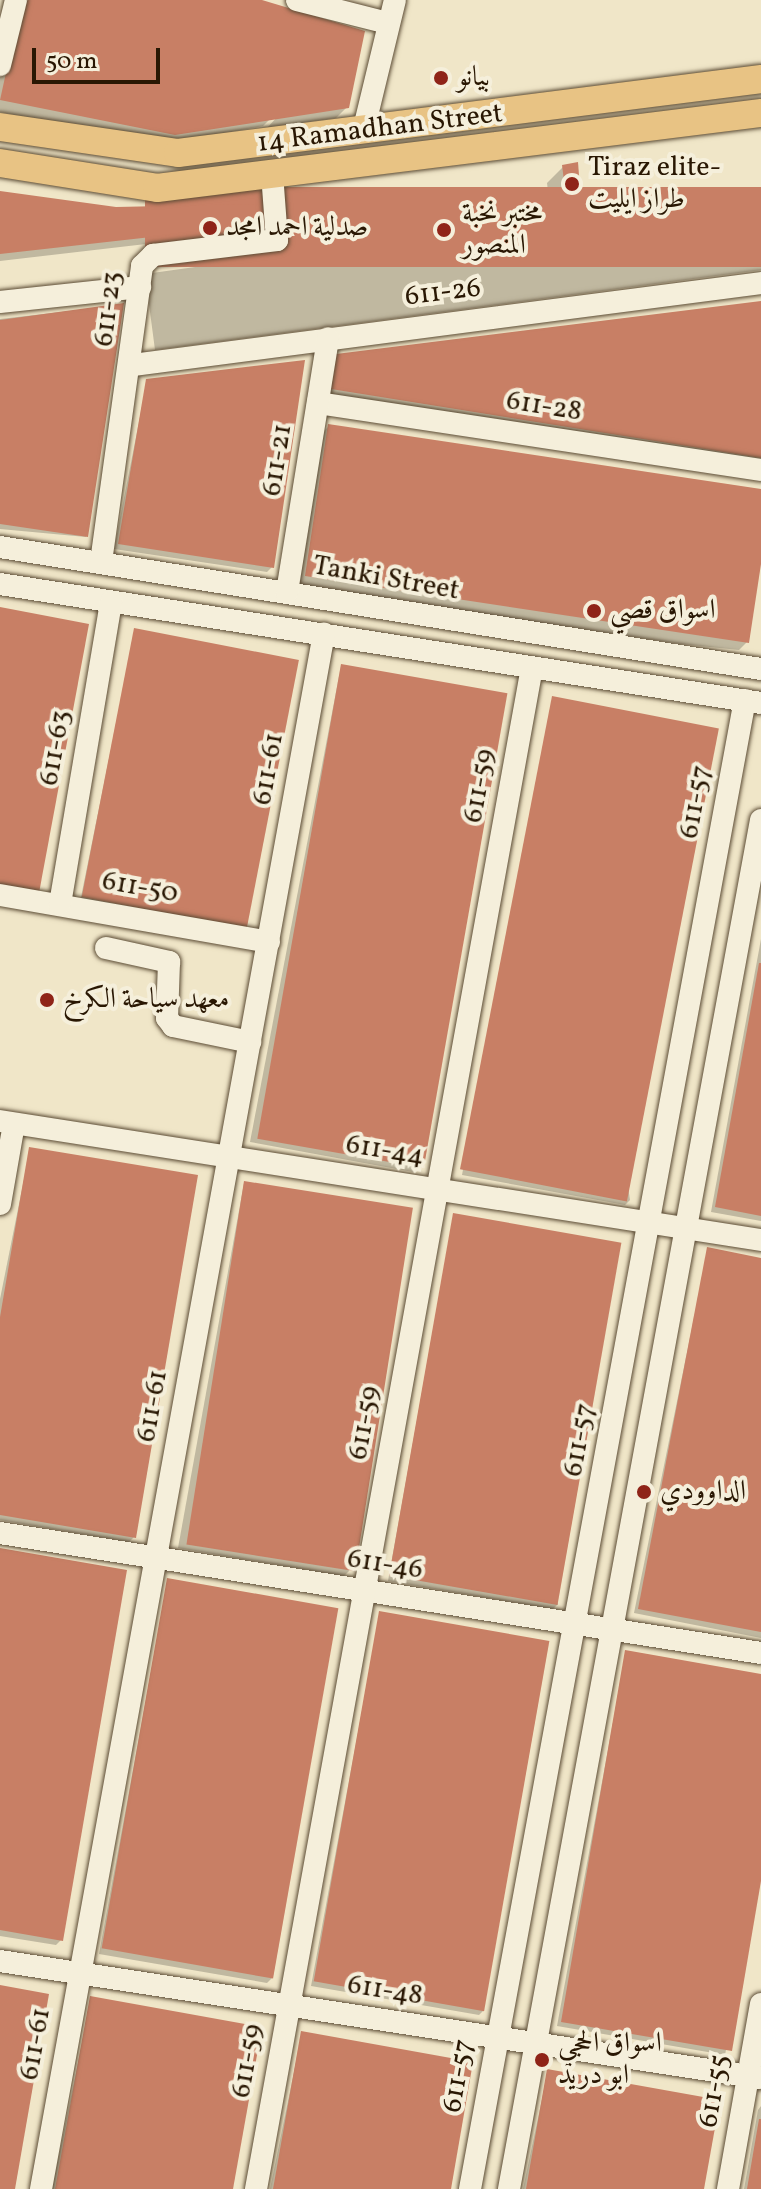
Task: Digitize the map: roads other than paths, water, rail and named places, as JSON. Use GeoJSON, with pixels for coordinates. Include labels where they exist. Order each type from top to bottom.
{"type":"FeatureCollection","features":[{"type":"Feature","properties":{"kind":"main road","name":"14 Ramadhan Street"},"geometry":{"type":"LineString","coordinates":[[0,127],[159,153],[363,132],[761,79]]}},
{"type":"Feature","properties":{"kind":"main road","name":"14 Ramadhan Street"},"geometry":{"type":"LineString","coordinates":[[0,163],[157,188],[761,113]]}},
{"type":"Feature","properties":{"kind":"street"},"geometry":{"type":"LineString","coordinates":[[0,65],[16,0]]}},
{"type":"Feature","properties":{"kind":"street"},"geometry":{"type":"LineString","coordinates":[[297,0],[388,23]]}},
{"type":"Feature","properties":{"kind":"street"},"geometry":{"type":"LineString","coordinates":[[363,132],[395,0]]}},
{"type":"Feature","properties":{"kind":"street","name":"611-23"},"geometry":{"type":"LineString","coordinates":[[101,562],[133,365],[142,266],[153,255],[277,240],[272,174]]}},
{"type":"Feature","properties":{"kind":"street","name":"611-26"},"geometry":{"type":"LineString","coordinates":[[133,365],[761,283]]}},
{"type":"Feature","properties":{"kind":"street"},"geometry":{"type":"LineString","coordinates":[[0,302],[140,287]]}},
{"type":"Feature","properties":{"kind":"street","name":"611-21"},"geometry":{"type":"LineString","coordinates":[[287,592],[328,338]]}},
{"type":"Feature","properties":{"kind":"street","name":"611-28"},"geometry":{"type":"LineString","coordinates":[[318,403],[761,470]]}},
{"type":"Feature","properties":{"kind":"street","name":"Tanki Street"},"geometry":{"type":"LineString","coordinates":[[0,547],[287,592],[433,619],[761,669]]}},
{"type":"Feature","properties":{"kind":"street"},"geometry":{"type":"LineString","coordinates":[[0,584],[753,701]]}},
{"type":"Feature","properties":{"kind":"street","name":"611-63"},"geometry":{"type":"LineString","coordinates":[[60,904],[111,602]]}},
{"type":"Feature","properties":{"kind":"street"},"geometry":{"type":"LineString","coordinates":[[427,650],[433,619]]}},
{"type":"Feature","properties":{"kind":"street","name":"611-61"},"geometry":{"type":"LineString","coordinates":[[41,2189],[324,634]]}},
{"type":"Feature","properties":{"kind":"street","name":"611-59"},"geometry":{"type":"LineString","coordinates":[[256,2189],[532,668]]}},
{"type":"Feature","properties":{"kind":"street","name":"611-57"},"geometry":{"type":"LineString","coordinates":[[470,2189],[651,1223],[753,701]]}},
{"type":"Feature","properties":{"kind":"street"},"geometry":{"type":"LineString","coordinates":[[509,2189],[761,820]]}},
{"type":"Feature","properties":{"kind":"street","name":"611-50"},"geometry":{"type":"LineString","coordinates":[[0,895],[269,942]]}},
{"type":"Feature","properties":{"kind":"street"},"geometry":{"type":"LineString","coordinates":[[106,948],[169,962],[167,1018],[173,1026],[250,1042]]}},
{"type":"Feature","properties":{"kind":"street"},"geometry":{"type":"LineString","coordinates":[[0,1204],[7,1123]]}},
{"type":"Feature","properties":{"kind":"street","name":"611-44"},"geometry":{"type":"LineString","coordinates":[[7,1123],[761,1240]]}},
{"type":"Feature","properties":{"kind":"street","name":"611-46"},"geometry":{"type":"LineString","coordinates":[[0,1533],[761,1653]]}},
{"type":"Feature","properties":{"kind":"street","name":"611-48"},"geometry":{"type":"LineString","coordinates":[[0,1961],[754,2077]]}},
{"type":"Feature","properties":{"kind":"street","name":"611-55"},"geometry":{"type":"LineString","coordinates":[[728,2189],[754,2077],[761,2004]]}},
{"type":"Feature","properties":{"kind":"place","name":"بيانو"},"geometry":{"type":"Point","coordinates":[441,78]}},
{"type":"Feature","properties":{"kind":"place","name":"Tiraz elite- طراز ايليت"},"geometry":{"type":"Point","coordinates":[572,184]}},
{"type":"Feature","properties":{"kind":"place","name":"صدلية احمد امجد"},"geometry":{"type":"Point","coordinates":[210,228]}},
{"type":"Feature","properties":{"kind":"place","name":"مختبر نخبة المنصور"},"geometry":{"type":"Point","coordinates":[444,230]}},
{"type":"Feature","properties":{"kind":"place","name":"اسواق قصي"},"geometry":{"type":"Point","coordinates":[594,611]}},
{"type":"Feature","properties":{"kind":"place","name":"معهد سياحة الكرخ"},"geometry":{"type":"Point","coordinates":[47,1000]}},
{"type":"Feature","properties":{"kind":"place","name":"الداوودي"},"geometry":{"type":"Point","coordinates":[644,1492]}},
{"type":"Feature","properties":{"kind":"place","name":"اسواق الحجي ابو دريد"},"geometry":{"type":"Point","coordinates":[542,2060]}}]}
